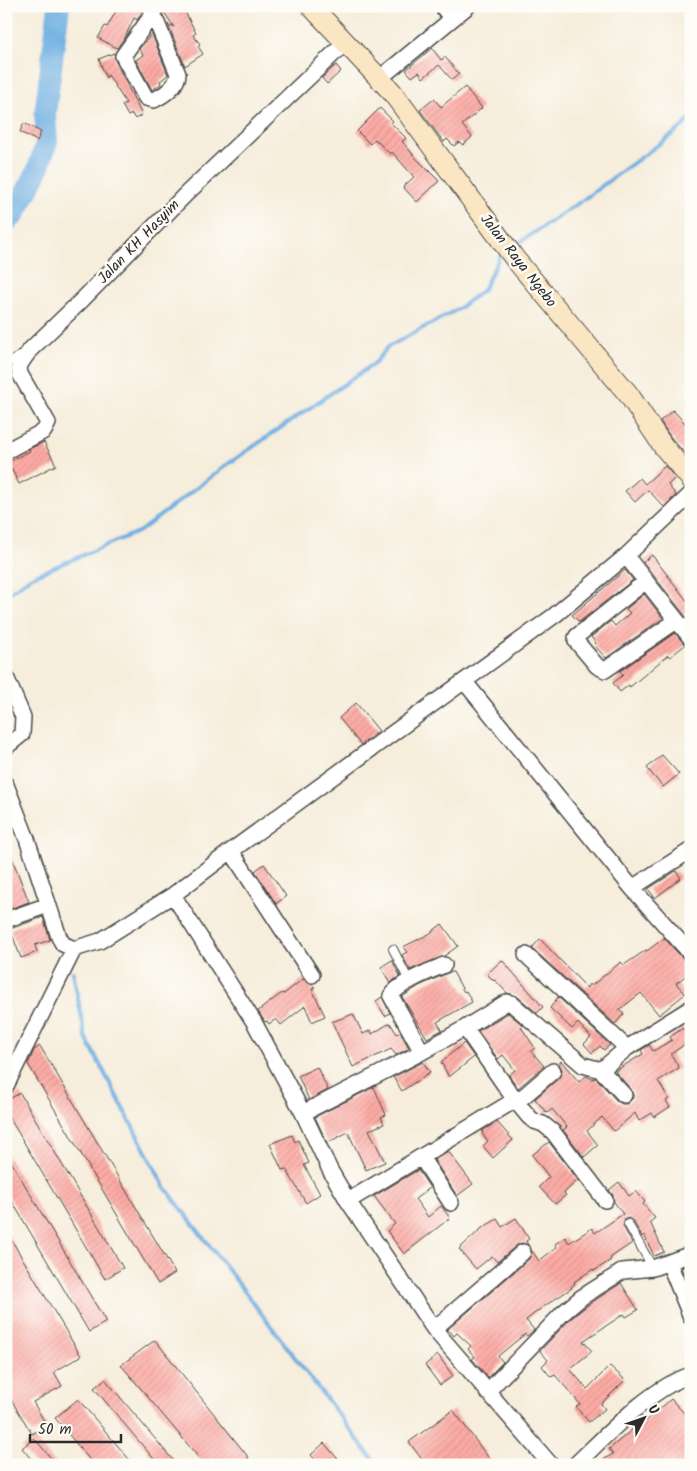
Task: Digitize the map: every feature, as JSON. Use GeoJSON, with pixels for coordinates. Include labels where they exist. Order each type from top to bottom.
{"type":"FeatureCollection","features":[{"type":"Feature","properties":{"kind":"street","name":"Jalan Raya Ngebo"},"geometry":{"type":"LineString","coordinates":[[311,6],[380,78],[443,159],[501,241],[629,395],[663,446],[691,479]]}},
{"type":"Feature","properties":{"kind":"street"},"geometry":{"type":"LineString","coordinates":[[442,6],[452,19]]}},
{"type":"Feature","properties":{"kind":"street"},"geometry":{"type":"LineString","coordinates":[[380,78],[468,6]]}},
{"type":"Feature","properties":{"kind":"street"},"geometry":{"type":"LineString","coordinates":[[151,11],[178,74],[175,82],[162,96],[154,100],[146,98],[123,56],[151,11]]}},
{"type":"Feature","properties":{"kind":"street","name":"Jalan KH Hasyim"},"geometry":{"type":"LineString","coordinates":[[7,450],[44,431],[48,423],[20,374],[19,367],[30,350],[186,194],[346,42]]}},
{"type":"Feature","properties":{"kind":"street"},"geometry":{"type":"LineString","coordinates":[[6,785],[27,839],[63,944],[74,949],[100,941],[173,895],[555,615],[626,556],[691,494]]}},
{"type":"Feature","properties":{"kind":"street"},"geometry":{"type":"LineString","coordinates":[[626,556],[690,637]]}},
{"type":"Feature","properties":{"kind":"street"},"geometry":{"type":"LineString","coordinates":[[646,581],[576,637],[576,641],[597,666],[605,670],[676,621]]}},
{"type":"Feature","properties":{"kind":"street"},"geometry":{"type":"LineString","coordinates":[[6,677],[23,717],[22,734],[6,747]]}},
{"type":"Feature","properties":{"kind":"street"},"geometry":{"type":"LineString","coordinates":[[464,681],[632,888],[691,954]]}},
{"type":"Feature","properties":{"kind":"street"},"geometry":{"type":"LineString","coordinates":[[632,888],[691,850]]}},
{"type":"Feature","properties":{"kind":"street"},"geometry":{"type":"LineString","coordinates":[[231,851],[312,975]]}},
{"type":"Feature","properties":{"kind":"street"},"geometry":{"type":"LineString","coordinates":[[173,895],[254,1022],[330,1170],[348,1201],[434,1329],[551,1465]]}},
{"type":"Feature","properties":{"kind":"street"},"geometry":{"type":"LineString","coordinates":[[6,920],[48,904]]}},
{"type":"Feature","properties":{"kind":"street"},"geometry":{"type":"LineString","coordinates":[[6,1086],[74,949]]}},
{"type":"Feature","properties":{"kind":"street"},"geometry":{"type":"LineString","coordinates":[[526,955],[627,1048]]}},
{"type":"Feature","properties":{"kind":"street"},"geometry":{"type":"LineString","coordinates":[[422,1052],[391,996],[394,991],[409,981],[444,965]]}},
{"type":"Feature","properties":{"kind":"street"},"geometry":{"type":"LineString","coordinates":[[302,1113],[422,1052],[465,1028],[504,1002],[511,1003],[583,1066],[601,1070],[624,1095]]}},
{"type":"Feature","properties":{"kind":"street"},"geometry":{"type":"LineString","coordinates":[[601,1070],[627,1048],[690,1010]]}},
{"type":"Feature","properties":{"kind":"street"},"geometry":{"type":"LineString","coordinates":[[465,1028],[529,1117],[553,1132],[605,1200]]}},
{"type":"Feature","properties":{"kind":"street"},"geometry":{"type":"LineString","coordinates":[[348,1201],[516,1101],[553,1072]]}},
{"type":"Feature","properties":{"kind":"street"},"geometry":{"type":"LineString","coordinates":[[420,1157],[451,1203]]}},
{"type":"Feature","properties":{"kind":"street"},"geometry":{"type":"LineString","coordinates":[[434,1329],[523,1252]]}},
{"type":"Feature","properties":{"kind":"street"},"geometry":{"type":"LineString","coordinates":[[488,1392],[563,1313],[582,1297],[623,1271],[653,1268],[691,1254]]}},
{"type":"Feature","properties":{"kind":"street"},"geometry":{"type":"LineString","coordinates":[[669,1263],[691,1316]]}},
{"type":"Feature","properties":{"kind":"street"},"geometry":{"type":"LineString","coordinates":[[575,1465],[660,1389],[676,1380],[691,1375]]}},
{"type":"Feature","properties":{"kind":"lane"},"geometry":{"type":"LineString","coordinates":[[6,364],[30,350]]}},
{"type":"Feature","properties":{"kind":"lane"},"geometry":{"type":"LineString","coordinates":[[393,949],[409,981]]}},
{"type":"Feature","properties":{"kind":"lane"},"geometry":{"type":"LineString","coordinates":[[628,1224],[653,1268]]}},
{"type":"Feature","properties":{"kind":"building"},"geometry":{"type":"Polygon","coordinates":[[[119,6],[138,6],[142,12],[137,20],[134,18],[125,37],[117,48],[98,38],[119,6]]]}},
{"type":"Feature","properties":{"kind":"building"},"geometry":{"type":"Polygon","coordinates":[[[160,6],[182,6],[196,33],[193,35],[200,44],[198,46],[203,54],[185,66],[168,24],[174,27],[160,6]]]}},
{"type":"Feature","properties":{"kind":"building"},"geometry":{"type":"Polygon","coordinates":[[[152,34],[168,75],[160,81],[161,84],[152,90],[136,60],[143,55],[139,49],[152,34]]]}},
{"type":"Feature","properties":{"kind":"building"},"geometry":{"type":"Polygon","coordinates":[[[432,48],[441,60],[445,57],[459,74],[452,80],[439,65],[423,78],[419,72],[412,77],[406,70],[432,48]]]}},
{"type":"Feature","properties":{"kind":"building"},"geometry":{"type":"Polygon","coordinates":[[[114,53],[115,60],[142,115],[135,119],[132,114],[128,116],[122,105],[126,103],[108,75],[106,78],[99,59],[114,53]]]}},
{"type":"Feature","properties":{"kind":"building"},"geometry":{"type":"Polygon","coordinates":[[[336,65],[341,71],[327,84],[322,78],[336,65]]]}},
{"type":"Feature","properties":{"kind":"building"},"geometry":{"type":"Polygon","coordinates":[[[465,87],[482,108],[462,125],[472,137],[463,145],[459,142],[454,146],[447,139],[444,142],[420,110],[434,99],[441,107],[465,87]]]}},
{"type":"Feature","properties":{"kind":"building"},"geometry":{"type":"Polygon","coordinates":[[[380,108],[393,121],[391,123],[406,138],[402,141],[439,181],[417,202],[403,187],[414,177],[392,152],[390,154],[375,139],[370,144],[357,131],[380,108]]]}},
{"type":"Feature","properties":{"kind":"building"},"geometry":{"type":"Polygon","coordinates":[[[24,123],[41,132],[37,141],[20,132],[24,123]]]}},
{"type":"Feature","properties":{"kind":"building"},"geometry":{"type":"Polygon","coordinates":[[[673,410],[691,430],[691,460],[672,439],[660,421],[673,410]]]}},
{"type":"Feature","properties":{"kind":"building"},"geometry":{"type":"Polygon","coordinates":[[[44,442],[56,465],[19,484],[8,462],[44,442]]]}},
{"type":"Feature","properties":{"kind":"building"},"geometry":{"type":"Polygon","coordinates":[[[665,466],[675,478],[668,485],[676,495],[664,507],[648,490],[635,502],[625,491],[640,478],[645,484],[665,466]]]}},
{"type":"Feature","properties":{"kind":"building"},"geometry":{"type":"Polygon","coordinates":[[[652,555],[691,606],[691,623],[643,562],[652,555]]]}},
{"type":"Feature","properties":{"kind":"building"},"geometry":{"type":"Polygon","coordinates":[[[625,570],[633,580],[579,622],[572,615],[625,570]]]}},
{"type":"Feature","properties":{"kind":"building"},"geometry":{"type":"Polygon","coordinates":[[[644,594],[663,618],[606,658],[594,645],[596,643],[591,637],[611,621],[615,626],[630,613],[626,609],[644,594]]]}},
{"type":"Feature","properties":{"kind":"building"},"geometry":{"type":"Polygon","coordinates":[[[675,633],[685,645],[670,657],[668,655],[630,687],[629,685],[620,692],[613,683],[623,675],[620,671],[675,633]]]}},
{"type":"Feature","properties":{"kind":"building"},"geometry":{"type":"Polygon","coordinates":[[[356,703],[379,731],[361,745],[339,718],[356,703]]]}},
{"type":"Feature","properties":{"kind":"building"},"geometry":{"type":"Polygon","coordinates":[[[662,755],[679,774],[663,787],[647,768],[662,755]]]}},
{"type":"Feature","properties":{"kind":"building"},"geometry":{"type":"Polygon","coordinates":[[[6,843],[29,902],[7,910],[6,907],[6,843]]]}},
{"type":"Feature","properties":{"kind":"building"},"geometry":{"type":"Polygon","coordinates":[[[264,864],[286,896],[276,904],[255,871],[264,864]]]}},
{"type":"Feature","properties":{"kind":"building"},"geometry":{"type":"Polygon","coordinates":[[[676,871],[681,878],[655,898],[648,889],[676,871]]]}},
{"type":"Feature","properties":{"kind":"building"},"geometry":{"type":"Polygon","coordinates":[[[43,917],[50,940],[35,945],[37,952],[21,958],[10,929],[43,917]]]}},
{"type":"Feature","properties":{"kind":"building"},"geometry":{"type":"Polygon","coordinates":[[[442,924],[458,946],[444,956],[410,970],[402,955],[407,952],[403,947],[429,934],[442,924]]]}},
{"type":"Feature","properties":{"kind":"building"},"geometry":{"type":"Polygon","coordinates":[[[664,938],[691,967],[691,972],[676,983],[685,994],[659,1015],[641,993],[619,1010],[624,1014],[615,1024],[532,948],[540,939],[587,988],[589,984],[591,986],[621,962],[624,965],[664,938]]]}},
{"type":"Feature","properties":{"kind":"building"},"geometry":{"type":"Polygon","coordinates":[[[392,960],[400,976],[390,983],[381,967],[392,960]]]}},
{"type":"Feature","properties":{"kind":"building"},"geometry":{"type":"Polygon","coordinates":[[[502,960],[543,1007],[537,1013],[517,996],[507,993],[487,974],[502,960]]]}},
{"type":"Feature","properties":{"kind":"building"},"geometry":{"type":"Polygon","coordinates":[[[453,972],[472,1002],[437,1022],[442,1030],[427,1038],[402,997],[419,986],[453,972]]]}},
{"type":"Feature","properties":{"kind":"building"},"geometry":{"type":"Polygon","coordinates":[[[303,979],[315,987],[312,989],[325,1016],[312,1022],[305,1006],[281,1025],[276,1019],[269,1024],[267,1021],[265,1022],[258,1011],[303,979]]]}},
{"type":"Feature","properties":{"kind":"building"},"geometry":{"type":"Polygon","coordinates":[[[382,997],[390,1013],[385,1016],[376,1001],[382,997]]]}},
{"type":"Feature","properties":{"kind":"building"},"geometry":{"type":"Polygon","coordinates":[[[558,997],[610,1045],[604,1050],[600,1046],[592,1053],[584,1044],[591,1037],[578,1023],[572,1029],[550,1008],[558,997]]]}},
{"type":"Feature","properties":{"kind":"building"},"geometry":{"type":"Polygon","coordinates":[[[508,1013],[523,1025],[521,1027],[535,1048],[531,1051],[544,1066],[518,1088],[509,1075],[515,1070],[503,1055],[498,1059],[478,1031],[508,1013]]]}},
{"type":"Feature","properties":{"kind":"building"},"geometry":{"type":"Polygon","coordinates":[[[353,1014],[363,1034],[371,1030],[372,1034],[390,1023],[397,1034],[400,1032],[409,1048],[396,1055],[391,1049],[353,1067],[332,1022],[353,1014]]]}},
{"type":"Feature","properties":{"kind":"building"},"geometry":{"type":"Polygon","coordinates":[[[683,1028],[691,1040],[671,1054],[679,1068],[658,1081],[669,1099],[666,1101],[670,1107],[654,1117],[652,1113],[639,1121],[635,1113],[614,1131],[602,1117],[587,1131],[598,1145],[584,1157],[563,1130],[567,1127],[552,1109],[547,1113],[535,1099],[559,1078],[562,1070],[559,1064],[561,1061],[579,1082],[586,1076],[592,1079],[596,1078],[617,1101],[627,1104],[633,1098],[633,1092],[615,1071],[643,1054],[641,1050],[649,1045],[653,1051],[672,1040],[670,1037],[683,1028]]]}},
{"type":"Feature","properties":{"kind":"building"},"geometry":{"type":"Polygon","coordinates":[[[464,1043],[474,1057],[449,1077],[441,1062],[464,1043]]]}},
{"type":"Feature","properties":{"kind":"building"},"geometry":{"type":"Polygon","coordinates":[[[40,1046],[175,1273],[158,1284],[28,1064],[34,1050],[40,1046]]]}},
{"type":"Feature","properties":{"kind":"building"},"geometry":{"type":"Polygon","coordinates":[[[423,1062],[430,1072],[402,1091],[393,1077],[423,1062]]]}},
{"type":"Feature","properties":{"kind":"building"},"geometry":{"type":"Polygon","coordinates":[[[317,1067],[328,1090],[309,1100],[298,1076],[317,1067]]]}},
{"type":"Feature","properties":{"kind":"building"},"geometry":{"type":"Polygon","coordinates":[[[374,1087],[386,1115],[381,1117],[384,1124],[369,1130],[385,1162],[366,1170],[348,1132],[327,1143],[315,1117],[374,1087]]]}},
{"type":"Feature","properties":{"kind":"building"},"geometry":{"type":"Polygon","coordinates":[[[20,1093],[123,1268],[105,1279],[6,1112],[6,1101],[20,1093]]]}},
{"type":"Feature","properties":{"kind":"building"},"geometry":{"type":"Polygon","coordinates":[[[497,1122],[513,1140],[493,1158],[483,1146],[488,1141],[482,1134],[482,1131],[497,1122]]]}},
{"type":"Feature","properties":{"kind":"building"},"geometry":{"type":"Polygon","coordinates":[[[292,1135],[295,1142],[298,1140],[309,1163],[304,1165],[320,1194],[306,1203],[286,1169],[282,1170],[270,1144],[292,1135]]]}},
{"type":"Feature","properties":{"kind":"building"},"geometry":{"type":"Polygon","coordinates":[[[549,1142],[578,1180],[564,1193],[566,1195],[555,1204],[539,1187],[549,1177],[532,1155],[549,1142]]]}},
{"type":"Feature","properties":{"kind":"building"},"geometry":{"type":"Polygon","coordinates":[[[448,1151],[473,1184],[457,1196],[434,1160],[448,1151]]]}},
{"type":"Feature","properties":{"kind":"building"},"geometry":{"type":"Polygon","coordinates":[[[6,1153],[106,1322],[89,1332],[6,1191],[6,1153]]]}},
{"type":"Feature","properties":{"kind":"building"},"geometry":{"type":"Polygon","coordinates":[[[418,1170],[430,1188],[415,1199],[428,1217],[441,1206],[450,1218],[404,1254],[387,1231],[395,1224],[374,1196],[418,1170]]]}},
{"type":"Feature","properties":{"kind":"building"},"geometry":{"type":"Polygon","coordinates":[[[619,1182],[629,1196],[636,1191],[645,1202],[643,1204],[655,1218],[650,1222],[664,1252],[654,1256],[644,1235],[642,1237],[633,1221],[629,1218],[625,1219],[623,1226],[632,1243],[610,1258],[611,1260],[574,1282],[575,1284],[572,1288],[526,1320],[534,1330],[527,1336],[525,1334],[498,1356],[503,1362],[488,1377],[472,1359],[475,1357],[468,1349],[471,1346],[457,1333],[454,1336],[448,1329],[529,1259],[532,1251],[539,1261],[557,1247],[555,1244],[565,1237],[569,1243],[592,1228],[595,1233],[623,1214],[614,1202],[613,1195],[609,1190],[619,1182]]]}},
{"type":"Feature","properties":{"kind":"building"},"geometry":{"type":"Polygon","coordinates":[[[516,1218],[529,1239],[526,1241],[528,1245],[522,1243],[517,1245],[497,1262],[492,1256],[476,1269],[459,1249],[482,1228],[497,1219],[502,1227],[516,1218]]]}},
{"type":"Feature","properties":{"kind":"building"},"geometry":{"type":"Polygon","coordinates":[[[6,1231],[81,1356],[54,1372],[62,1386],[33,1402],[47,1426],[32,1434],[6,1391],[6,1231]]]}},
{"type":"Feature","properties":{"kind":"building"},"geometry":{"type":"Polygon","coordinates":[[[691,1264],[691,1292],[681,1268],[691,1264]]]}},
{"type":"Feature","properties":{"kind":"building"},"geometry":{"type":"Polygon","coordinates":[[[621,1283],[638,1310],[626,1317],[624,1314],[583,1341],[592,1351],[570,1369],[587,1389],[610,1366],[625,1380],[601,1404],[605,1409],[589,1422],[576,1407],[580,1404],[555,1375],[551,1377],[542,1366],[548,1360],[540,1351],[569,1320],[621,1283]]]}},
{"type":"Feature","properties":{"kind":"building"},"geometry":{"type":"Polygon","coordinates":[[[155,1340],[249,1458],[240,1465],[205,1465],[121,1365],[155,1340]]]}},
{"type":"Feature","properties":{"kind":"building"},"geometry":{"type":"Polygon","coordinates":[[[438,1355],[453,1376],[440,1385],[425,1365],[438,1355]]]}},
{"type":"Feature","properties":{"kind":"building"},"geometry":{"type":"Polygon","coordinates":[[[105,1379],[177,1465],[159,1465],[94,1388],[105,1379]]]}},
{"type":"Feature","properties":{"kind":"building"},"geometry":{"type":"Polygon","coordinates":[[[78,1399],[134,1465],[94,1465],[55,1418],[78,1399]]]}},
{"type":"Feature","properties":{"kind":"building"},"geometry":{"type":"Polygon","coordinates":[[[671,1399],[691,1421],[691,1465],[594,1465],[613,1454],[609,1449],[633,1429],[630,1426],[642,1416],[646,1421],[671,1399]]]}},
{"type":"Feature","properties":{"kind":"building"},"geometry":{"type":"Polygon","coordinates":[[[453,1410],[494,1465],[426,1465],[409,1442],[453,1410]]]}},
{"type":"Feature","properties":{"kind":"building"},"geometry":{"type":"Polygon","coordinates":[[[34,1438],[57,1465],[36,1465],[22,1448],[34,1438]]]}},
{"type":"Feature","properties":{"kind":"building"},"geometry":{"type":"Polygon","coordinates":[[[324,1443],[343,1465],[320,1465],[311,1455],[324,1443]]]}},
{"type":"Feature","properties":{"kind":"waterway"},"geometry":{"type":"LineString","coordinates":[[6,222],[14,215],[37,172],[47,141],[45,114],[59,6]]}},
{"type":"Feature","properties":{"kind":"waterway"},"geometry":{"type":"LineString","coordinates":[[514,246],[580,202],[691,119]]}},
{"type":"Feature","properties":{"kind":"waterway"},"geometry":{"type":"LineString","coordinates":[[6,595],[31,577],[140,531],[228,464],[375,363],[388,347],[458,309],[483,290],[500,256],[504,253]]}},
{"type":"Feature","properties":{"kind":"waterway"},"geometry":{"type":"LineString","coordinates":[[6,764],[13,785]]}},
{"type":"Feature","properties":{"kind":"waterway"},"geometry":{"type":"LineString","coordinates":[[73,972],[85,1036],[164,1186],[377,1465]]}}]}
